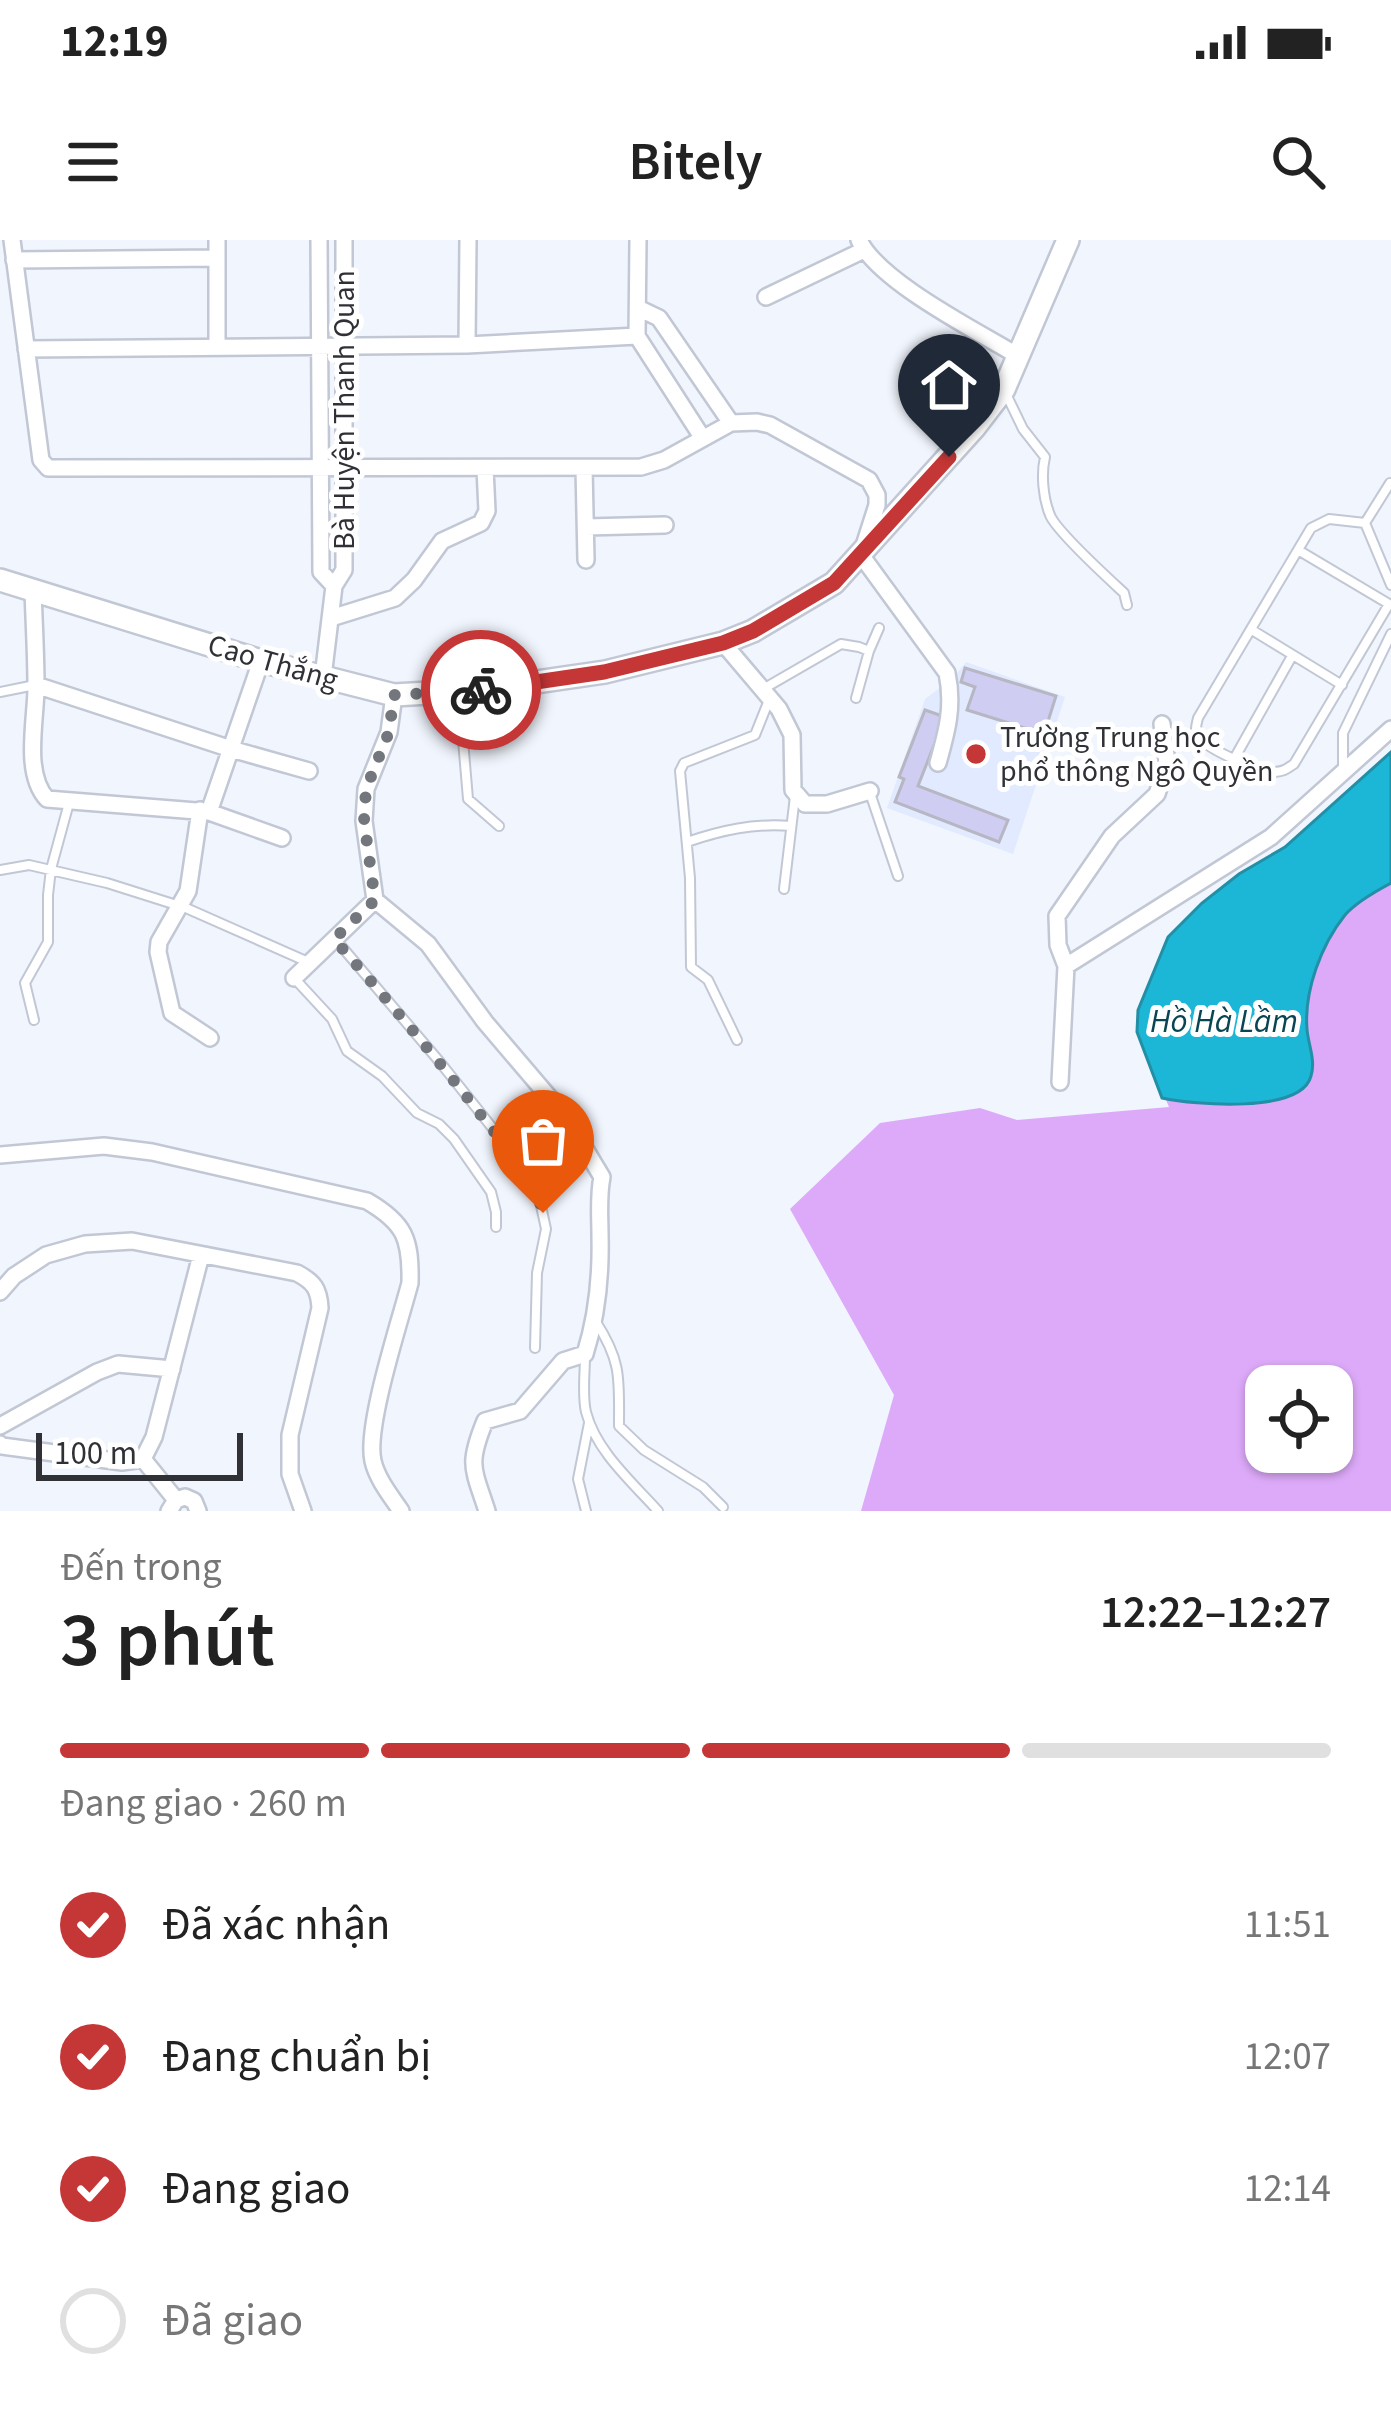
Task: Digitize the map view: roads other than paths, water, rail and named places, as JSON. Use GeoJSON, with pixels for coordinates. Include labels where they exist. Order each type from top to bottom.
{"type":"FeatureCollection","features":[{"type":"Feature","properties":{"kind":"main road","name":"Cao Thắng"},"geometry":{"type":"LineString","coordinates":[[0,580],[261,662],[394,695],[604,672],[723,643],[753,631],[834,583],[974,428],[1004,389],[1068,240]]}},
{"type":"Feature","properties":{"kind":"street"},"geometry":{"type":"LineString","coordinates":[[12,240],[41,460],[48,468],[584,469],[654,464],[731,423],[757,422],[869,480],[877,505],[861,555],[947,674],[952,696],[938,763]]}},
{"type":"Feature","properties":{"kind":"street","name":"Bà Huyện Thanh Quan"},"geometry":{"type":"LineString","coordinates":[[319,240],[321,572],[334,586],[344,571],[344,240]]}},
{"type":"Feature","properties":{"kind":"street"},"geometry":{"type":"LineString","coordinates":[[467,345],[468,240]]}},
{"type":"Feature","properties":{"kind":"street"},"geometry":{"type":"LineString","coordinates":[[638,240],[637,336],[702,437]]}},
{"type":"Feature","properties":{"kind":"street"},"geometry":{"type":"LineString","coordinates":[[766,297],[861,245],[913,292],[1018,356]]}},
{"type":"Feature","properties":{"kind":"street"},"geometry":{"type":"LineString","coordinates":[[14,260],[217,249],[218,347]]}},
{"type":"Feature","properties":{"kind":"street"},"geometry":{"type":"LineString","coordinates":[[638,308],[659,318],[731,423]]}},
{"type":"Feature","properties":{"kind":"street"},"geometry":{"type":"LineString","coordinates":[[26,349],[467,345],[637,336]]}},
{"type":"Feature","properties":{"kind":"street"},"geometry":{"type":"LineString","coordinates":[[331,618],[394,598],[406,590],[442,541],[481,523],[487,511],[485,469]]}},
{"type":"Feature","properties":{"kind":"street"},"geometry":{"type":"LineString","coordinates":[[584,469],[586,560]]}},
{"type":"Feature","properties":{"kind":"street"},"geometry":{"type":"LineString","coordinates":[[586,527],[665,525]]}},
{"type":"Feature","properties":{"kind":"street"},"geometry":{"type":"LineString","coordinates":[[323,677],[334,586]]}},
{"type":"Feature","properties":{"kind":"street"},"geometry":{"type":"LineString","coordinates":[[33,590],[33,758],[40,791],[47,799],[205,811],[282,838]]}},
{"type":"Feature","properties":{"kind":"street"},"geometry":{"type":"LineString","coordinates":[[723,643],[779,709],[792,735],[795,794],[805,804],[827,804],[870,791]]}},
{"type":"Feature","properties":{"kind":"street"},"geometry":{"type":"LineString","coordinates":[[210,1038],[177,1018],[170,1008],[159,942],[193,874],[205,811],[261,662]]}},
{"type":"Feature","properties":{"kind":"street"},"geometry":{"type":"LineString","coordinates":[[36,685],[309,771]]}},
{"type":"Feature","properties":{"kind":"street"},"geometry":{"type":"LineString","coordinates":[[394,695],[389,732],[366,789],[364,821],[375,900],[428,944],[485,1022],[566,1117],[602,1177],[595,1321],[585,1354],[563,1361],[520,1411],[485,1420],[472,1469],[487,1511]]}},
{"type":"Feature","properties":{"kind":"street"},"geometry":{"type":"LineString","coordinates":[[1060,1082],[1066,966],[1058,945],[1057,916],[1112,836],[1157,794],[1167,763],[1162,724]]}},
{"type":"Feature","properties":{"kind":"street"},"geometry":{"type":"LineString","coordinates":[[1066,966],[1271,837],[1391,729]]}},
{"type":"Feature","properties":{"kind":"street"},"geometry":{"type":"LineString","coordinates":[[294,978],[375,900]]}},
{"type":"Feature","properties":{"kind":"street"},"geometry":{"type":"LineString","coordinates":[[0,1155],[104,1147],[152,1152],[367,1201],[391,1215],[405,1237],[410,1283],[372,1430],[373,1460],[401,1511]]}},
{"type":"Feature","properties":{"kind":"street"},"geometry":{"type":"LineString","coordinates":[[0,1292],[14,1276],[46,1256],[85,1244],[132,1241],[312,1281],[320,1308],[290,1435],[290,1474],[303,1511]]}},
{"type":"Feature","properties":{"kind":"street"},"geometry":{"type":"LineString","coordinates":[[143,1459],[154,1437],[201,1255]]}},
{"type":"Feature","properties":{"kind":"street"},"geometry":{"type":"LineString","coordinates":[[0,1426],[118,1364],[172,1369]]}},
{"type":"Feature","properties":{"kind":"street"},"geometry":{"type":"LineString","coordinates":[[1,1446],[122,1462],[143,1459]]}},
{"type":"Feature","properties":{"kind":"street"},"geometry":{"type":"LineString","coordinates":[[143,1459],[172,1505],[190,1499],[199,1511]]}},
{"type":"Feature","properties":{"kind":"lane"},"geometry":{"type":"LineString","coordinates":[[1004,389],[1023,429],[1045,457],[1042,473],[1048,512],[1058,529],[1124,593],[1127,605]]}},
{"type":"Feature","properties":{"kind":"lane"},"geometry":{"type":"LineString","coordinates":[[1365,524],[1390,483]]}},
{"type":"Feature","properties":{"kind":"lane"},"geometry":{"type":"LineString","coordinates":[[1298,550],[1390,604],[1294,764],[1268,772],[1202,741],[1198,718],[1311,528],[1338,519],[1365,524]]}},
{"type":"Feature","properties":{"kind":"lane"},"geometry":{"type":"LineString","coordinates":[[1365,524],[1391,585]]}},
{"type":"Feature","properties":{"kind":"lane"},"geometry":{"type":"LineString","coordinates":[[856,698],[879,628]]}},
{"type":"Feature","properties":{"kind":"lane"},"geometry":{"type":"LineString","coordinates":[[1252,630],[1342,685]]}},
{"type":"Feature","properties":{"kind":"lane"},"geometry":{"type":"LineString","coordinates":[[1343,774],[1342,734],[1391,634]]}},
{"type":"Feature","properties":{"kind":"lane"},"geometry":{"type":"LineString","coordinates":[[737,1040],[708,980],[691,967],[680,771],[684,763],[755,735],[766,694],[841,644],[869,651]]}},
{"type":"Feature","properties":{"kind":"lane"},"geometry":{"type":"LineString","coordinates":[[1234,759],[1292,656]]}},
{"type":"Feature","properties":{"kind":"lane"},"geometry":{"type":"LineString","coordinates":[[0,692],[36,685]]}},
{"type":"Feature","properties":{"kind":"lane"},"geometry":{"type":"LineString","coordinates":[[459,691],[468,799],[499,826]]}},
{"type":"Feature","properties":{"kind":"lane"},"geometry":{"type":"LineString","coordinates":[[870,791],[898,877]]}},
{"type":"Feature","properties":{"kind":"lane"},"geometry":{"type":"LineString","coordinates":[[784,889],[795,794]]}},
{"type":"Feature","properties":{"kind":"lane"},"geometry":{"type":"LineString","coordinates":[[34,1020],[25,983],[48,942],[51,869],[70,802]]}},
{"type":"Feature","properties":{"kind":"lane"},"geometry":{"type":"LineString","coordinates":[[687,842],[745,826],[791,826]]}},
{"type":"Feature","properties":{"kind":"lane"},"geometry":{"type":"LineString","coordinates":[[0,870],[29,866],[107,883],[310,963]]}},
{"type":"Feature","properties":{"kind":"lane"},"geometry":{"type":"LineString","coordinates":[[334,939],[439,1061],[538,1192],[546,1229],[537,1273],[535,1348]]}},
{"type":"Feature","properties":{"kind":"lane"},"geometry":{"type":"LineString","coordinates":[[294,978],[332,1019],[347,1051],[382,1076],[417,1114],[439,1124],[454,1139],[491,1192],[496,1227]]}},
{"type":"Feature","properties":{"kind":"lane"},"geometry":{"type":"LineString","coordinates":[[595,1321],[618,1365],[620,1426],[644,1450],[703,1487],[723,1507]]}},
{"type":"Feature","properties":{"kind":"lane"},"geometry":{"type":"LineString","coordinates":[[585,1354],[585,1409],[594,1433],[658,1511]]}},
{"type":"Feature","properties":{"kind":"lane"},"geometry":{"type":"LineString","coordinates":[[586,1511],[578,1479],[590,1421]]}},
{"type":"Feature","properties":{"kind":"water","name":"Hồ Hà Lầm"},"geometry":{"type":"Polygon","coordinates":[[[1391,752],[1391,883],[1350,910],[1322,954],[1308,999],[1311,1076],[1303,1088],[1268,1102],[1197,1103],[1162,1098],[1137,1032],[1138,1010],[1168,937],[1239,874],[1285,847],[1391,752]]]}},
{"type":"Feature","properties":{"kind":"place","name":"Trường Trung học phổ thông Ngô Quyền"},"geometry":{"type":"Point","coordinates":[976,754]}}]}
